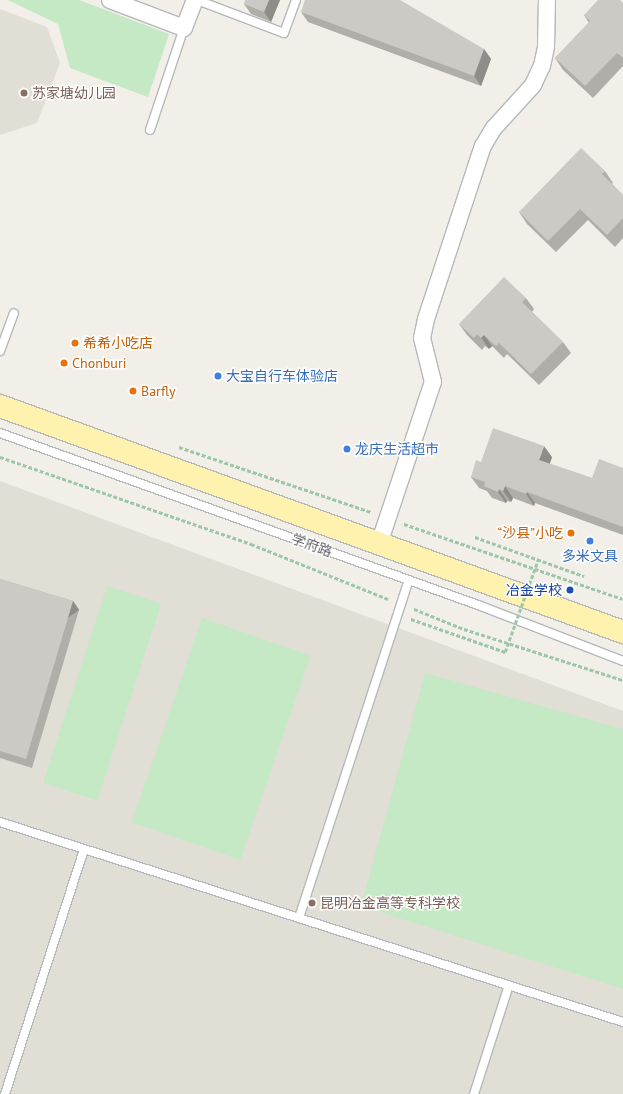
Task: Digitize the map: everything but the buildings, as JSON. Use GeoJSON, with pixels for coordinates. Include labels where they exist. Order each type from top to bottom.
{"type":"FeatureCollection","features":[{"type":"Feature","properties":{"kind":"main road","name":"学府路"},"geometry":{"type":"LineString","coordinates":[[0,406],[623,632]]}},
{"type":"Feature","properties":{"kind":"street"},"geometry":{"type":"LineString","coordinates":[[110,0],[184,28],[196,0]]}},
{"type":"Feature","properties":{"kind":"street"},"geometry":{"type":"LineString","coordinates":[[378,544],[433,382],[422,338],[426,318],[483,146],[494,128],[533,85],[542,66],[546,47],[547,0]]}},
{"type":"Feature","properties":{"kind":"lane"},"geometry":{"type":"LineString","coordinates":[[196,0],[284,33],[296,0]]}},
{"type":"Feature","properties":{"kind":"lane"},"geometry":{"type":"LineString","coordinates":[[150,130],[184,28]]}},
{"type":"Feature","properties":{"kind":"lane"},"geometry":{"type":"LineString","coordinates":[[0,351],[14,313]]}},
{"type":"Feature","properties":{"kind":"lane","name":"学府路"},"geometry":{"type":"LineString","coordinates":[[0,433],[409,580],[623,661]]}},
{"type":"Feature","properties":{"kind":"lane"},"geometry":{"type":"LineString","coordinates":[[299,918],[409,580]]}},
{"type":"Feature","properties":{"kind":"lane"},"geometry":{"type":"LineString","coordinates":[[0,822],[623,1022]]}},
{"type":"Feature","properties":{"kind":"lane"},"geometry":{"type":"LineString","coordinates":[[5,1094],[84,849]]}},
{"type":"Feature","properties":{"kind":"lane"},"geometry":{"type":"LineString","coordinates":[[474,1094],[509,985]]}},
{"type":"Feature","properties":{"kind":"path"},"geometry":{"type":"LineString","coordinates":[[178,446],[623,600]]}},
{"type":"Feature","properties":{"kind":"path"},"geometry":{"type":"LineString","coordinates":[[0,457],[251,544],[464,629],[623,680]]}},
{"type":"Feature","properties":{"kind":"path"},"geometry":{"type":"LineString","coordinates":[[475,537],[584,576]]}},
{"type":"Feature","properties":{"kind":"path"},"geometry":{"type":"LineString","coordinates":[[418,621],[505,652],[538,560]]}},
{"type":"Feature","properties":{"kind":"shaded area","name":"苏家塘幼儿园"},"geometry":{"type":"Polygon","coordinates":[[[0,9],[47,27],[60,63],[37,123],[0,135],[0,9]]]}},
{"type":"Feature","properties":{"kind":"shaded area","name":"昆明冶金高等专科学校"},"geometry":{"type":"Polygon","coordinates":[[[0,481],[623,711],[623,1094],[0,1094],[0,481]]]}},
{"type":"Feature","properties":{"kind":"green space"},"geometry":{"type":"Polygon","coordinates":[[[8,0],[79,0],[169,34],[148,97],[70,68],[58,24],[8,0]]]}},
{"type":"Feature","properties":{"kind":"green space"},"geometry":{"type":"Polygon","coordinates":[[[107,586],[161,604],[97,800],[43,783],[107,586]]]}},
{"type":"Feature","properties":{"kind":"green space"},"geometry":{"type":"Polygon","coordinates":[[[202,618],[311,655],[240,860],[132,822],[202,618]]]}},
{"type":"Feature","properties":{"kind":"green space"},"geometry":{"type":"Polygon","coordinates":[[[425,673],[623,729],[623,989],[361,906],[425,673]]]}},
{"type":"Feature","properties":{"kind":"place","name":"苏家塘幼儿园"},"geometry":{"type":"Point","coordinates":[24,93]}},
{"type":"Feature","properties":{"kind":"place","name":"希希小吃店"},"geometry":{"type":"Point","coordinates":[75,343]}},
{"type":"Feature","properties":{"kind":"place","name":"Chonburi"},"geometry":{"type":"Point","coordinates":[64,363]}},
{"type":"Feature","properties":{"kind":"place","name":"大宝自行车体验店"},"geometry":{"type":"Point","coordinates":[218,376]}},
{"type":"Feature","properties":{"kind":"place","name":"Barfly"},"geometry":{"type":"Point","coordinates":[133,391]}},
{"type":"Feature","properties":{"kind":"place","name":"龙庆生活超市"},"geometry":{"type":"Point","coordinates":[347,449]}},
{"type":"Feature","properties":{"kind":"place","name":"“沙县”小吃"},"geometry":{"type":"Point","coordinates":[571,533]}},
{"type":"Feature","properties":{"kind":"place","name":"多米文具"},"geometry":{"type":"Point","coordinates":[590,541]}},
{"type":"Feature","properties":{"kind":"place","name":"冶金学校"},"geometry":{"type":"Point","coordinates":[570,590]}},
{"type":"Feature","properties":{"kind":"place","name":"昆明冶金高等专科学校"},"geometry":{"type":"Point","coordinates":[312,903]}}]}
